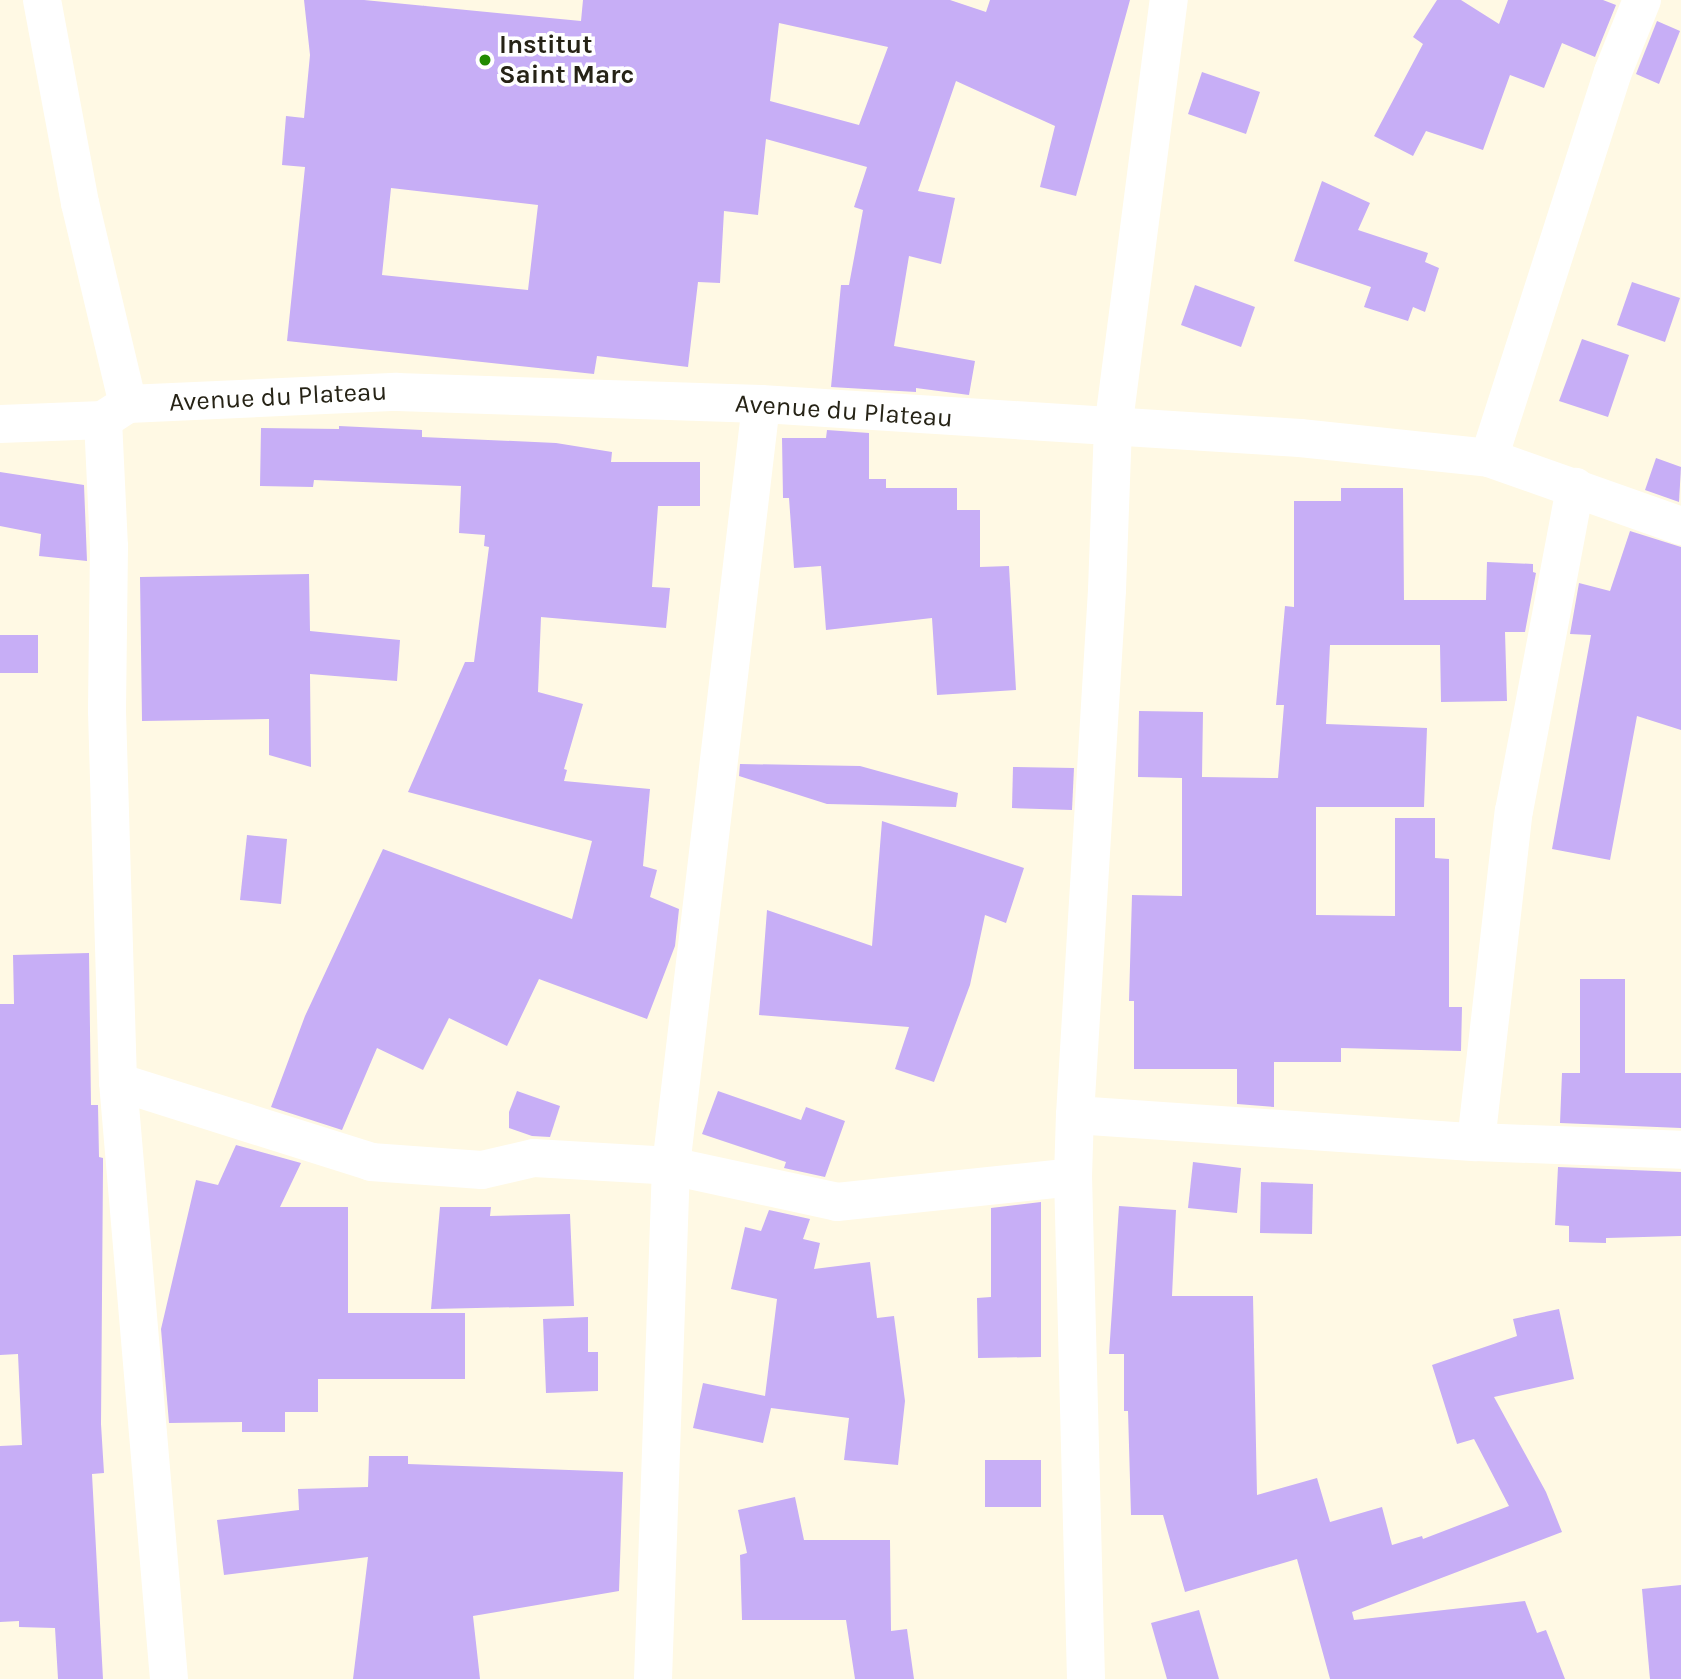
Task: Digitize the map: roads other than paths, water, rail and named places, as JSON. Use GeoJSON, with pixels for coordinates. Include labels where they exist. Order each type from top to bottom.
{"type":"FeatureCollection","features":[{"type":"Feature","properties":{"kind":"street"},"geometry":{"type":"LineString","coordinates":[[42,0],[116,412],[109,546],[107,711],[118,1082],[169,1679]]}},
{"type":"Feature","properties":{"kind":"street"},"geometry":{"type":"LineString","coordinates":[[1086,1679],[1073,1177],[1075,1115],[1107,590],[1113,429],[1169,0]]}},
{"type":"Feature","properties":{"kind":"street"},"geometry":{"type":"LineString","coordinates":[[1489,458],[1613,72],[1642,0]]}},
{"type":"Feature","properties":{"kind":"street","name":"Avenue du Plateau"},"geometry":{"type":"LineString","coordinates":[[0,424],[116,412],[397,392],[761,404],[1113,429],[1300,438],[1489,458],[1681,526]]}},
{"type":"Feature","properties":{"kind":"street"},"geometry":{"type":"LineString","coordinates":[[653,1679],[671,1166],[761,404]]}},
{"type":"Feature","properties":{"kind":"street"},"geometry":{"type":"LineString","coordinates":[[1476,1142],[1514,811],[1575,487]]}},
{"type":"Feature","properties":{"kind":"street"},"geometry":{"type":"LineString","coordinates":[[118,1082],[371,1162],[482,1170],[534,1158],[671,1166],[837,1202],[1073,1177]]}},
{"type":"Feature","properties":{"kind":"street"},"geometry":{"type":"LineString","coordinates":[[1075,1115],[1476,1142],[1681,1150]]}},
{"type":"Feature","properties":{"kind":"place","name":"Institut Saint Marc"},"geometry":{"type":"Point","coordinates":[485,60]}}]}
